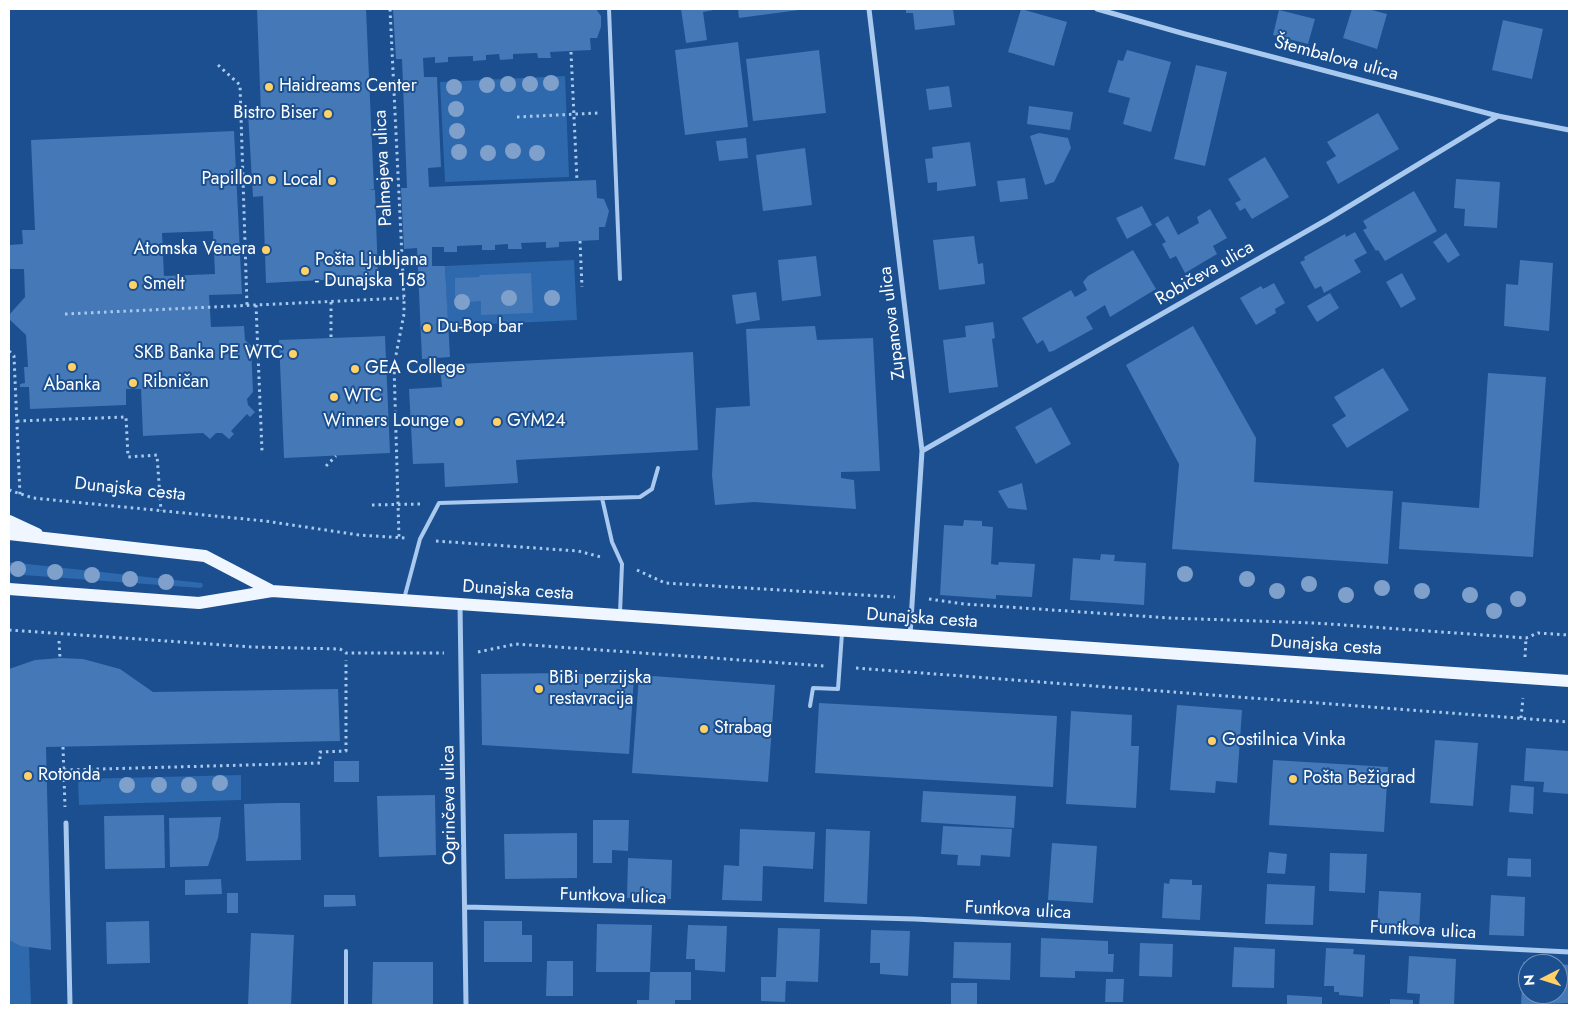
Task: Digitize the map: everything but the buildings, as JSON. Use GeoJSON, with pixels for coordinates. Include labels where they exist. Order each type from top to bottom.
{"type":"FeatureCollection","features":[{"type":"Feature","properties":{"kind":"main road"},"geometry":{"type":"LineString","coordinates":[[9,520],[46,538]]}},
{"type":"Feature","properties":{"kind":"main road","name":"Dunajska cesta"},"geometry":{"type":"LineString","coordinates":[[9,534],[204,556],[272,590]]}},
{"type":"Feature","properties":{"kind":"main road","name":"Dunajska cesta"},"geometry":{"type":"LineString","coordinates":[[12,590],[199,603],[272,590],[460,605],[1203,654],[1569,681]]}},
{"type":"Feature","properties":{"kind":"street","name":"Zupanova ulica"},"geometry":{"type":"LineString","coordinates":[[869,9],[922,451],[910,636]]}},
{"type":"Feature","properties":{"kind":"street","name":"Štembalova ulica"},"geometry":{"type":"LineString","coordinates":[[1097,9],[1498,116],[1569,130]]}},
{"type":"Feature","properties":{"kind":"street","name":"Robičeva ulica"},"geometry":{"type":"LineString","coordinates":[[922,451],[1328,219],[1498,116]]}},
{"type":"Feature","properties":{"kind":"street","name":"Ogrinčeva ulica"},"geometry":{"type":"LineString","coordinates":[[460,605],[466,1005]]}},
{"type":"Feature","properties":{"kind":"street"},"geometry":{"type":"LineString","coordinates":[[66,823],[70,1005]]}},
{"type":"Feature","properties":{"kind":"street","name":"Funtkova ulica"},"geometry":{"type":"LineString","coordinates":[[466,907],[915,919],[1569,952]]}},
{"type":"Feature","properties":{"kind":"lane"},"geometry":{"type":"LineString","coordinates":[[609,9],[620,279]]}},
{"type":"Feature","properties":{"kind":"lane"},"geometry":{"type":"LineString","coordinates":[[404,601],[420,540],[439,503],[640,497],[652,489],[658,468]]}},
{"type":"Feature","properties":{"kind":"lane"},"geometry":{"type":"LineString","coordinates":[[602,498],[612,542],[622,564],[620,615]]}},
{"type":"Feature","properties":{"kind":"lane"},"geometry":{"type":"LineString","coordinates":[[810,706],[813,688],[838,689],[842,631]]}},
{"type":"Feature","properties":{"kind":"lane"},"geometry":{"type":"LineString","coordinates":[[346,951],[346,1005]]}},
{"type":"Feature","properties":{"kind":"path","name":"Palmejeva ulica"},"geometry":{"type":"LineString","coordinates":[[390,9],[404,298],[404,314],[394,365],[400,538]]}},
{"type":"Feature","properties":{"kind":"path"},"geometry":{"type":"LineString","coordinates":[[571,52],[577,181]]}},
{"type":"Feature","properties":{"kind":"path"},"geometry":{"type":"LineString","coordinates":[[218,65],[240,85],[247,306]]}},
{"type":"Feature","properties":{"kind":"path"},"geometry":{"type":"LineString","coordinates":[[517,117],[613,113]]}},
{"type":"Feature","properties":{"kind":"path"},"geometry":{"type":"LineString","coordinates":[[580,241],[582,287]]}},
{"type":"Feature","properties":{"kind":"path"},"geometry":{"type":"LineString","coordinates":[[65,314],[404,298]]}},
{"type":"Feature","properties":{"kind":"path"},"geometry":{"type":"LineString","coordinates":[[331,302],[331,338]]}},
{"type":"Feature","properties":{"kind":"path"},"geometry":{"type":"LineString","coordinates":[[256,306],[262,451]]}},
{"type":"Feature","properties":{"kind":"path"},"geometry":{"type":"LineString","coordinates":[[9,351],[14,356],[20,495]]}},
{"type":"Feature","properties":{"kind":"path"},"geometry":{"type":"LineString","coordinates":[[17,421],[126,417],[128,457],[157,455],[161,511]]}},
{"type":"Feature","properties":{"kind":"path"},"geometry":{"type":"LineString","coordinates":[[326,466],[336,456]]}},
{"type":"Feature","properties":{"kind":"path","name":"Dunajska cesta"},"geometry":{"type":"LineString","coordinates":[[9,490],[20,495],[265,521],[359,535],[578,551],[607,559]]}},
{"type":"Feature","properties":{"kind":"path"},"geometry":{"type":"LineString","coordinates":[[372,505],[439,503]]}},
{"type":"Feature","properties":{"kind":"path","name":"Dunajska cesta"},"geometry":{"type":"LineString","coordinates":[[634,569],[664,583],[892,597]]}},
{"type":"Feature","properties":{"kind":"path","name":"Dunajska cesta"},"geometry":{"type":"LineString","coordinates":[[934,599],[964,604],[1161,617],[1315,623],[1526,638],[1538,633],[1569,635]]}},
{"type":"Feature","properties":{"kind":"path"},"geometry":{"type":"LineString","coordinates":[[9,630],[252,647],[340,649],[346,652],[448,653]]}},
{"type":"Feature","properties":{"kind":"path"},"geometry":{"type":"LineString","coordinates":[[59,641],[60,658]]}},
{"type":"Feature","properties":{"kind":"path"},"geometry":{"type":"LineString","coordinates":[[474,652],[516,644],[1569,722]]}},
{"type":"Feature","properties":{"kind":"path"},"geometry":{"type":"LineString","coordinates":[[64,770],[320,763],[320,752],[346,751],[346,660]]}},
{"type":"Feature","properties":{"kind":"path"},"geometry":{"type":"LineString","coordinates":[[63,747],[66,823]]}},
{"type":"Feature","properties":{"kind":"shaded area"},"geometry":{"type":"Polygon","coordinates":[[[565,76],[569,177],[445,182],[440,82],[565,76]]]}},
{"type":"Feature","properties":{"kind":"shaded area"},"geometry":{"type":"Polygon","coordinates":[[[574,260],[577,320],[448,326],[445,266],[574,260]]]}},
{"type":"Feature","properties":{"kind":"shaded area"},"geometry":{"type":"Polygon","coordinates":[[[9,562],[202,583],[203,586],[201,588],[9,574],[9,562]]]}},
{"type":"Feature","properties":{"kind":"shaded area"},"geometry":{"type":"Polygon","coordinates":[[[241,775],[241,800],[79,805],[78,779],[241,775]]]}},
{"type":"Feature","properties":{"kind":"shaded area"},"geometry":{"type":"Polygon","coordinates":[[[9,940],[29,947],[31,1005],[9,1005],[9,940]]]}},
{"type":"Feature","properties":{"kind":"place","name":"Haidreams Center"},"geometry":{"type":"Point","coordinates":[269,87]}},
{"type":"Feature","properties":{"kind":"place","name":"Bistro Biser"},"geometry":{"type":"Point","coordinates":[328,114]}},
{"type":"Feature","properties":{"kind":"place","name":"Papillon"},"geometry":{"type":"Point","coordinates":[272,180]}},
{"type":"Feature","properties":{"kind":"place","name":"Local"},"geometry":{"type":"Point","coordinates":[332,181]}},
{"type":"Feature","properties":{"kind":"place","name":"Atomska Venera"},"geometry":{"type":"Point","coordinates":[266,250]}},
{"type":"Feature","properties":{"kind":"place","name":"Pošta Ljubljana - Dunajska 158"},"geometry":{"type":"Point","coordinates":[305,271]}},
{"type":"Feature","properties":{"kind":"place","name":"Smelt"},"geometry":{"type":"Point","coordinates":[133,285]}},
{"type":"Feature","properties":{"kind":"place","name":"Du-Bop bar"},"geometry":{"type":"Point","coordinates":[427,328]}},
{"type":"Feature","properties":{"kind":"place","name":"SKB Banka PE WTC"},"geometry":{"type":"Point","coordinates":[293,354]}},
{"type":"Feature","properties":{"kind":"place","name":"Abanka"},"geometry":{"type":"Point","coordinates":[72,367]}},
{"type":"Feature","properties":{"kind":"place","name":"GEA College"},"geometry":{"type":"Point","coordinates":[355,369]}},
{"type":"Feature","properties":{"kind":"place","name":"Ribničan"},"geometry":{"type":"Point","coordinates":[133,383]}},
{"type":"Feature","properties":{"kind":"place","name":"WTC"},"geometry":{"type":"Point","coordinates":[334,397]}},
{"type":"Feature","properties":{"kind":"place","name":"Winners Lounge"},"geometry":{"type":"Point","coordinates":[459,422]}},
{"type":"Feature","properties":{"kind":"place","name":"GYM24"},"geometry":{"type":"Point","coordinates":[497,422]}},
{"type":"Feature","properties":{"kind":"place","name":"BiBi perzijska restavracija"},"geometry":{"type":"Point","coordinates":[539,689]}},
{"type":"Feature","properties":{"kind":"place","name":"Strabag"},"geometry":{"type":"Point","coordinates":[704,729]}},
{"type":"Feature","properties":{"kind":"place","name":"Gostilnica Vinka"},"geometry":{"type":"Point","coordinates":[1212,741]}},
{"type":"Feature","properties":{"kind":"place","name":"Rotonda"},"geometry":{"type":"Point","coordinates":[28,776]}},
{"type":"Feature","properties":{"kind":"place","name":"Pošta Bežigrad"},"geometry":{"type":"Point","coordinates":[1293,779]}}]}
